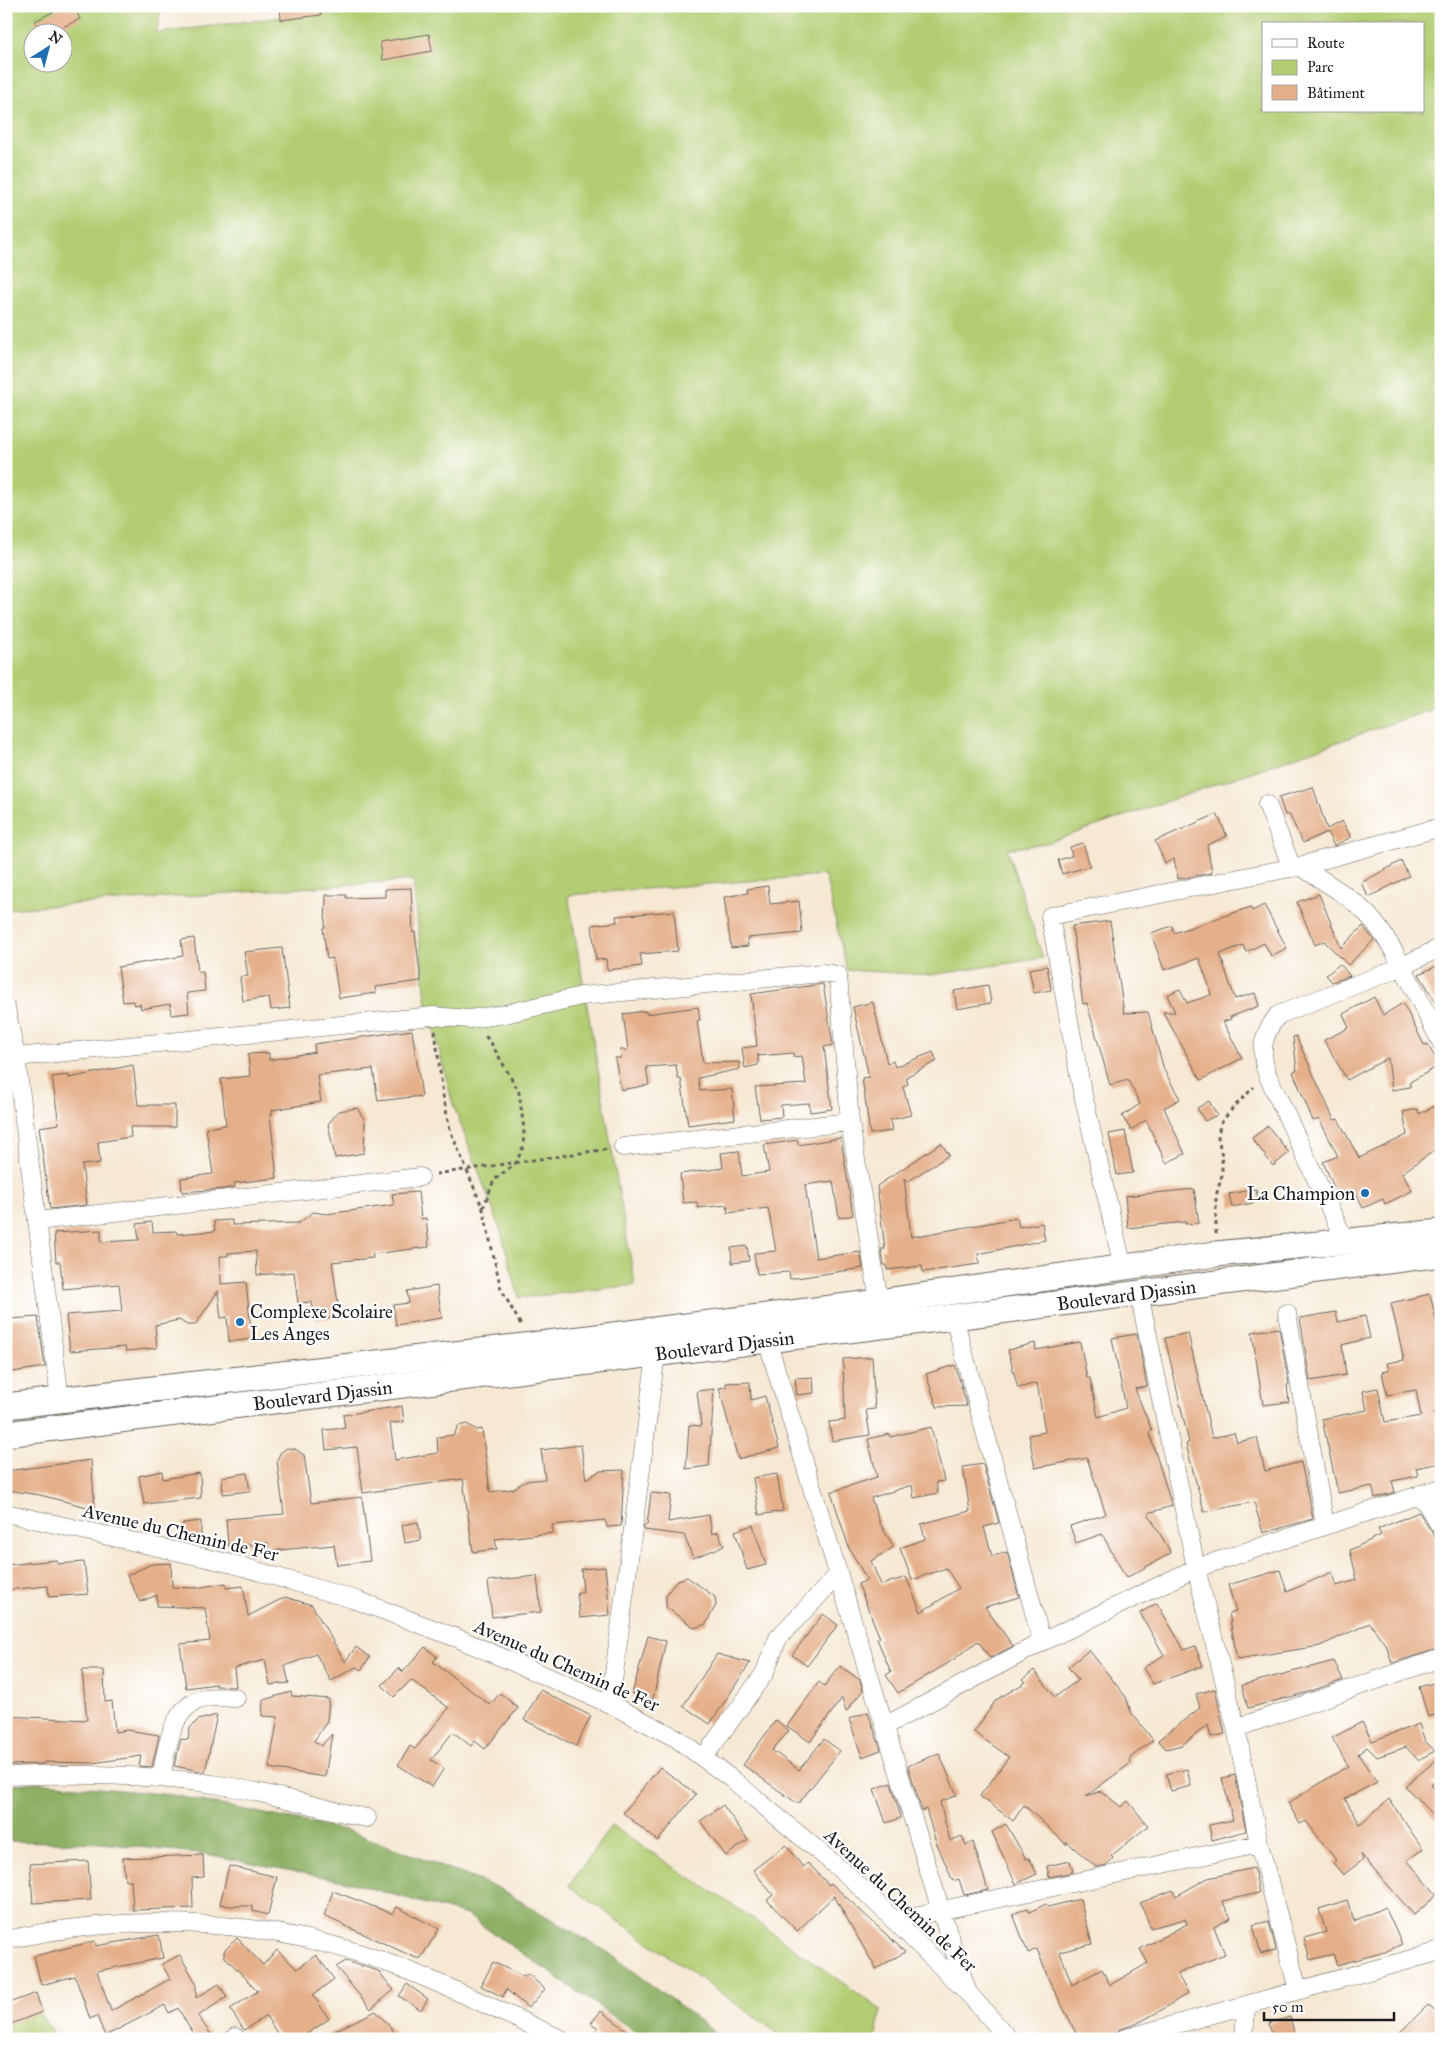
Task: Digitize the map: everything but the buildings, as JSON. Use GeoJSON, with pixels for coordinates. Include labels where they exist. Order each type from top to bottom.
{"type":"FeatureCollection","features":[{"type":"Feature","properties":{"kind":"highway","name":"Boulevard Djassin"},"geometry":{"type":"LineString","coordinates":[[6,1406],[532,1346],[879,1302],[1216,1254],[1346,1243],[1441,1232]]}},
{"type":"Feature","properties":{"kind":"highway","name":"Boulevard Djassin"},"geometry":{"type":"LineString","coordinates":[[6,1434],[954,1317],[1441,1254]]}},
{"type":"Feature","properties":{"kind":"street"},"geometry":{"type":"LineString","coordinates":[[1267,804],[1296,867],[1330,885],[1366,914],[1382,934],[1441,1042]]}},
{"type":"Feature","properties":{"kind":"street"},"geometry":{"type":"LineString","coordinates":[[1122,1268],[1081,1086],[1050,916],[1296,867],[1441,826]]}},
{"type":"Feature","properties":{"kind":"street"},"geometry":{"type":"LineString","coordinates":[[1346,1243],[1267,1074],[1262,1046],[1267,1029],[1278,1015],[1401,967],[1441,947]]}},
{"type":"Feature","properties":{"kind":"street"},"geometry":{"type":"LineString","coordinates":[[11,1056],[433,1016],[469,1019],[505,1014],[582,996],[822,973],[838,975],[850,1122],[879,1302]]}},
{"type":"Feature","properties":{"kind":"street"},"geometry":{"type":"LineString","coordinates":[[6,1008],[11,1056],[37,1222],[60,1399]]}},
{"type":"Feature","properties":{"kind":"street"},"geometry":{"type":"LineString","coordinates":[[623,1147],[850,1122]]}},
{"type":"Feature","properties":{"kind":"street"},"geometry":{"type":"LineString","coordinates":[[37,1222],[420,1177]]}},
{"type":"Feature","properties":{"kind":"street"},"geometry":{"type":"LineString","coordinates":[[1139,1293],[1196,1568],[1236,1728],[1259,1844],[1298,1990]]}},
{"type":"Feature","properties":{"kind":"street"},"geometry":{"type":"LineString","coordinates":[[1286,1314],[1325,1524]]}},
{"type":"Feature","properties":{"kind":"street"},"geometry":{"type":"LineString","coordinates":[[954,1317],[1042,1642]]}},
{"type":"Feature","properties":{"kind":"street"},"geometry":{"type":"LineString","coordinates":[[767,1340],[941,1911],[968,1992]]}},
{"type":"Feature","properties":{"kind":"street"},"geometry":{"type":"LineString","coordinates":[[610,1704],[656,1354]]}},
{"type":"Feature","properties":{"kind":"street"},"geometry":{"type":"LineString","coordinates":[[885,1726],[1042,1642],[1196,1568],[1325,1524],[1441,1488]]}},
{"type":"Feature","properties":{"kind":"street"},"geometry":{"type":"LineString","coordinates":[[1420,1494],[1441,1527]]}},
{"type":"Feature","properties":{"kind":"street","name":"Avenue du Chemin de Fer"},"geometry":{"type":"LineString","coordinates":[[6,1513],[233,1564],[339,1595],[457,1638],[610,1704],[676,1738],[704,1757],[812,1844],[896,1920],[968,1992],[1009,2039]]}},
{"type":"Feature","properties":{"kind":"street"},"geometry":{"type":"LineString","coordinates":[[704,1757],[764,1674],[778,1638],[838,1574]]}},
{"type":"Feature","properties":{"kind":"street"},"geometry":{"type":"LineString","coordinates":[[1236,1728],[1441,1658]]}},
{"type":"Feature","properties":{"kind":"street"},"geometry":{"type":"LineString","coordinates":[[160,1778],[173,1726],[190,1704],[206,1698],[236,1698]]}},
{"type":"Feature","properties":{"kind":"street"},"geometry":{"type":"LineString","coordinates":[[6,1776],[62,1774],[160,1778],[227,1786],[367,1818]]}},
{"type":"Feature","properties":{"kind":"street"},"geometry":{"type":"LineString","coordinates":[[896,1920],[1259,1844]]}},
{"type":"Feature","properties":{"kind":"street"},"geometry":{"type":"LineString","coordinates":[[6,1940],[75,1927],[131,1923],[250,1928],[300,1937],[362,1954],[445,1986],[561,2039]]}},
{"type":"Feature","properties":{"kind":"street"},"geometry":{"type":"LineString","coordinates":[[1123,2039],[1441,1951]]}},
{"type":"Feature","properties":{"kind":"street"},"geometry":{"type":"LineString","coordinates":[[1244,2039],[1246,2005]]}},
{"type":"Feature","properties":{"kind":"path"},"geometry":{"type":"LineString","coordinates":[[433,1016],[442,1095],[450,1130],[483,1210],[501,1290],[532,1346]]}},
{"type":"Feature","properties":{"kind":"path"},"geometry":{"type":"LineString","coordinates":[[469,1019],[490,1041],[519,1092],[524,1130],[523,1147],[516,1163],[494,1180],[483,1210]]}},
{"type":"Feature","properties":{"kind":"path"},"geometry":{"type":"LineString","coordinates":[[1216,1254],[1216,1196],[1222,1176],[1222,1157],[1218,1137],[1220,1124],[1232,1109],[1267,1074]]}},
{"type":"Feature","properties":{"kind":"path"},"geometry":{"type":"LineString","coordinates":[[420,1177],[623,1147]]}},
{"type":"Feature","properties":{"kind":"green space"},"geometry":{"type":"Polygon","coordinates":[[[6,6],[161,6],[157,33],[368,6],[1441,6],[1441,706],[1047,843],[1007,849],[1043,958],[931,975],[847,970],[825,875],[568,895],[635,1285],[519,1298],[500,1228],[452,1101],[426,998],[413,880],[6,909],[6,6]]]}},
{"type":"Feature","properties":{"kind":"green space"},"geometry":{"type":"Polygon","coordinates":[[[36,1782],[172,1795],[349,1831],[496,1887],[609,1953],[724,2039],[646,2039],[467,1915],[344,1881],[206,1854],[102,1843],[6,1841],[6,1785],[36,1782]]]}},
{"type":"Feature","properties":{"kind":"green space"},"geometry":{"type":"Polygon","coordinates":[[[611,1826],[743,1912],[881,2010],[875,2039],[786,2039],[569,1886],[611,1826]]]}},
{"type":"Feature","properties":{"kind":"green space"},"geometry":{"type":"Polygon","coordinates":[[[37,2011],[52,2029],[53,2039],[6,2039],[6,2013],[37,2011]]]}},
{"type":"Feature","properties":{"kind":"place","name":"La Champion"},"geometry":{"type":"Point","coordinates":[1365,1193]}},
{"type":"Feature","properties":{"kind":"place","name":"Complexe Scolaire Les Anges"},"geometry":{"type":"Point","coordinates":[240,1322]}}]}
